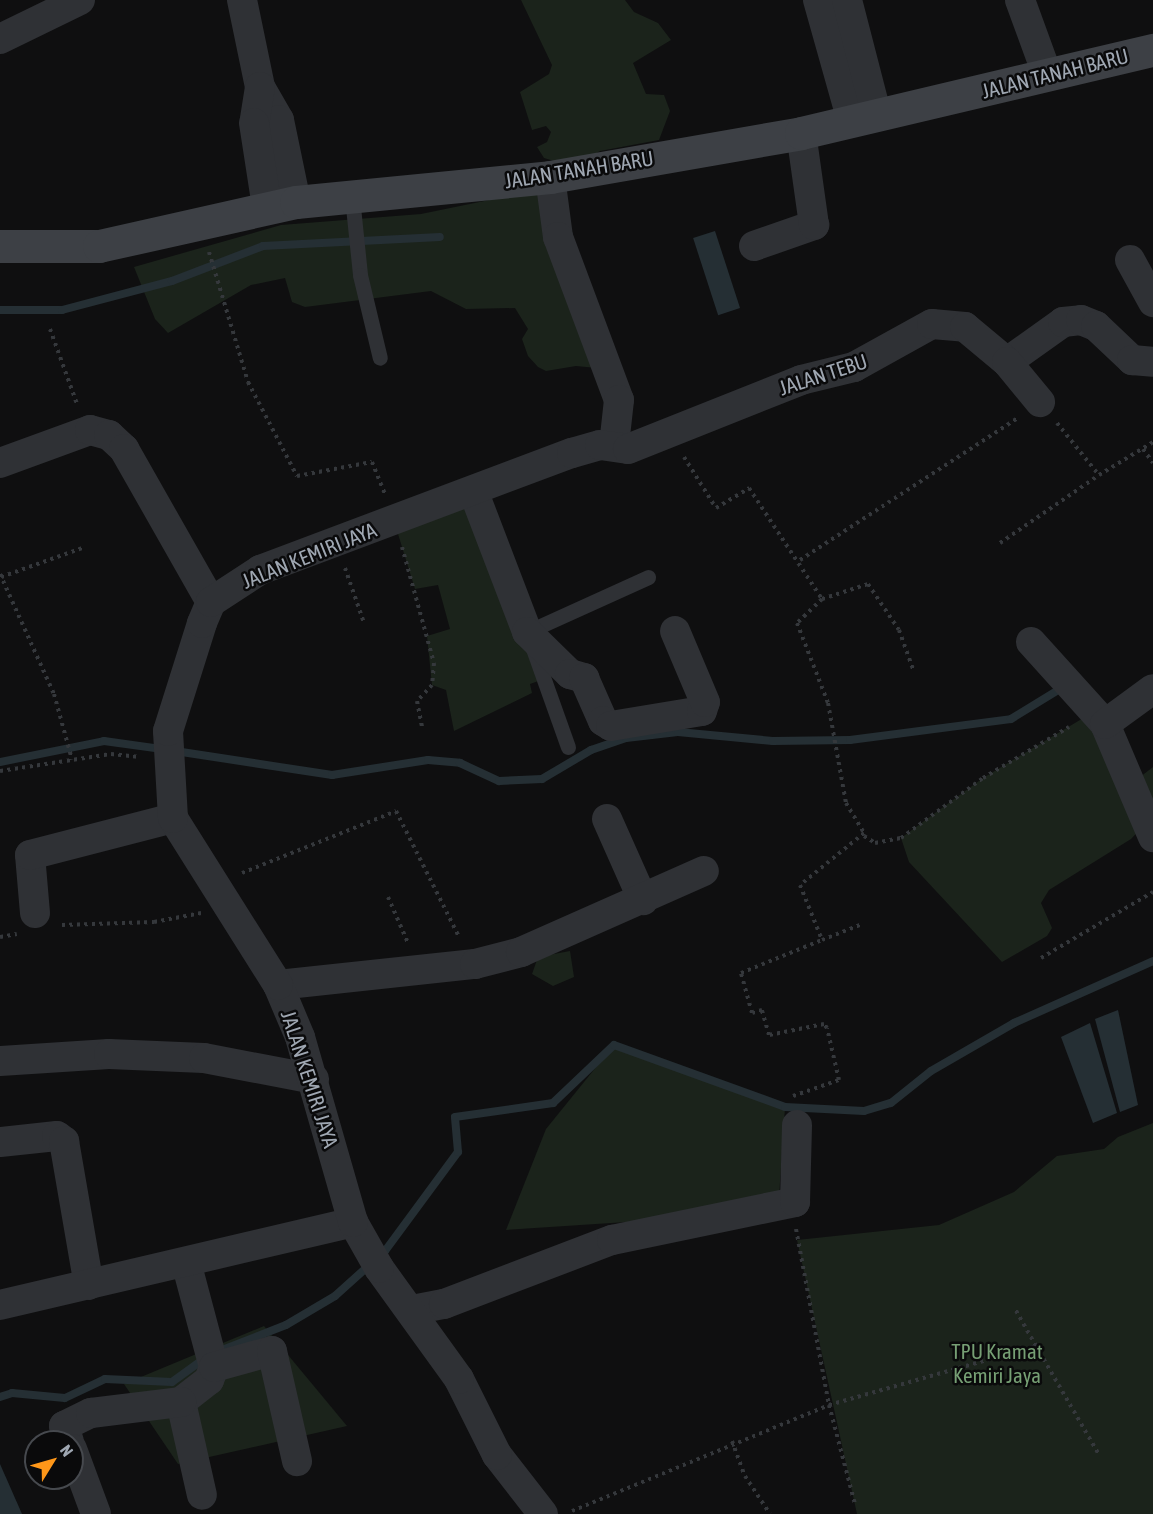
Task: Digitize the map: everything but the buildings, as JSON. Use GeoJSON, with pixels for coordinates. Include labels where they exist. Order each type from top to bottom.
{"type":"FeatureCollection","features":[{"type":"Feature","properties":{"kind":"main road","name":"JALAN TANAH BARU"},"geometry":{"type":"LineString","coordinates":[[0,246],[99,246],[282,204],[354,208],[551,182],[803,141],[865,118],[1153,50]]}},
{"type":"Feature","properties":{"kind":"street"},"geometry":{"type":"LineString","coordinates":[[0,39],[80,0]]}},
{"type":"Feature","properties":{"kind":"street"},"geometry":{"type":"LineString","coordinates":[[242,0],[260,87],[279,120],[282,204]]}},
{"type":"Feature","properties":{"kind":"street"},"geometry":{"type":"LineString","coordinates":[[818,0],[865,118]]}},
{"type":"Feature","properties":{"kind":"street"},"geometry":{"type":"LineString","coordinates":[[847,0],[865,118]]}},
{"type":"Feature","properties":{"kind":"street"},"geometry":{"type":"LineString","coordinates":[[1020,0],[1047,74]]}},
{"type":"Feature","properties":{"kind":"street"},"geometry":{"type":"LineString","coordinates":[[754,246],[814,225],[803,141]]}},
{"type":"Feature","properties":{"kind":"street"},"geometry":{"type":"LineString","coordinates":[[551,182],[558,237],[619,400],[614,445]]}},
{"type":"Feature","properties":{"kind":"street"},"geometry":{"type":"LineString","coordinates":[[1130,260],[1153,302]]}},
{"type":"Feature","properties":{"kind":"street"},"geometry":{"type":"LineString","coordinates":[[1007,362],[1063,322],[1081,320],[1147,363]]}},
{"type":"Feature","properties":{"kind":"street","name":"JALAN TEBU"},"geometry":{"type":"LineString","coordinates":[[614,445],[628,449],[801,380],[854,367],[932,324],[965,327],[1007,362],[1040,402]]}},
{"type":"Feature","properties":{"kind":"street"},"geometry":{"type":"LineString","coordinates":[[0,464],[90,430],[109,435],[124,449],[211,602]]}},
{"type":"Feature","properties":{"kind":"street","name":"JALAN KEMIRI JAYA"},"geometry":{"type":"LineString","coordinates":[[542,1512],[497,1455],[459,1379],[375,1260],[353,1222],[314,1079],[278,985],[172,818],[167,768],[168,732],[211,602],[260,570],[474,493],[572,453],[614,445]]}},
{"type":"Feature","properties":{"kind":"street"},"geometry":{"type":"LineString","coordinates":[[474,493],[526,632],[570,674],[584,678],[603,721],[611,726],[702,711],[705,702],[675,631]]}},
{"type":"Feature","properties":{"kind":"street"},"geometry":{"type":"LineString","coordinates":[[1031,642],[1062,670],[1094,710],[1153,837]]}},
{"type":"Feature","properties":{"kind":"street"},"geometry":{"type":"LineString","coordinates":[[1094,710],[1153,689]]}},
{"type":"Feature","properties":{"kind":"street"},"geometry":{"type":"LineString","coordinates":[[38,924],[30,855],[172,818]]}},
{"type":"Feature","properties":{"kind":"street"},"geometry":{"type":"LineString","coordinates":[[607,819],[643,900]]}},
{"type":"Feature","properties":{"kind":"street"},"geometry":{"type":"LineString","coordinates":[[278,985],[418,973],[475,964],[521,952],[643,900],[704,871]]}},
{"type":"Feature","properties":{"kind":"street"},"geometry":{"type":"LineString","coordinates":[[0,1061],[109,1054],[204,1058],[314,1079]]}},
{"type":"Feature","properties":{"kind":"street"},"geometry":{"type":"LineString","coordinates":[[414,1313],[444,1304],[612,1240],[795,1202],[796,1112]]}},
{"type":"Feature","properties":{"kind":"street"},"geometry":{"type":"LineString","coordinates":[[0,1142],[57,1136],[64,1141],[89,1285]]}},
{"type":"Feature","properties":{"kind":"street"},"geometry":{"type":"LineString","coordinates":[[0,1305],[353,1222]]}},
{"type":"Feature","properties":{"kind":"street"},"geometry":{"type":"LineString","coordinates":[[65,1430],[64,1426],[91,1413],[181,1402],[209,1380],[212,1358],[186,1262]]}},
{"type":"Feature","properties":{"kind":"street"},"geometry":{"type":"LineString","coordinates":[[212,1358],[272,1351],[297,1461]]}},
{"type":"Feature","properties":{"kind":"street"},"geometry":{"type":"LineString","coordinates":[[181,1402],[202,1495]]}},
{"type":"Feature","properties":{"kind":"street"},"geometry":{"type":"LineString","coordinates":[[84,1482],[96,1514]]}},
{"type":"Feature","properties":{"kind":"lane"},"geometry":{"type":"LineString","coordinates":[[354,208],[360,275],[380,358]]}},
{"type":"Feature","properties":{"kind":"lane"},"geometry":{"type":"LineString","coordinates":[[568,747],[526,632],[648,577]]}},
{"type":"Feature","properties":{"kind":"path"},"geometry":{"type":"LineString","coordinates":[[208,250],[248,382],[297,476],[372,462],[394,520],[434,663],[432,686],[417,701],[422,727]]}},
{"type":"Feature","properties":{"kind":"path"},"geometry":{"type":"LineString","coordinates":[[50,329],[62,371],[90,430]]}},
{"type":"Feature","properties":{"kind":"path"},"geometry":{"type":"LineString","coordinates":[[800,560],[928,473],[980,446],[1040,402],[1099,475]]}},
{"type":"Feature","properties":{"kind":"path"},"geometry":{"type":"LineString","coordinates":[[670,433],[712,505],[721,507],[748,488],[800,560],[822,598]]}},
{"type":"Feature","properties":{"kind":"path"},"geometry":{"type":"LineString","coordinates":[[1000,543],[1099,475],[1153,442]]}},
{"type":"Feature","properties":{"kind":"path"},"geometry":{"type":"LineString","coordinates":[[1143,449],[1153,463]]}},
{"type":"Feature","properties":{"kind":"path"},"geometry":{"type":"LineString","coordinates":[[333,542],[364,623]]}},
{"type":"Feature","properties":{"kind":"path"},"geometry":{"type":"LineString","coordinates":[[72,758],[54,693],[1,576],[82,548]]}},
{"type":"Feature","properties":{"kind":"path"},"geometry":{"type":"LineString","coordinates":[[913,669],[899,630],[868,584],[822,598],[797,623],[816,663],[846,803],[864,836],[875,843],[902,838],[983,778],[1094,710]]}},
{"type":"Feature","properties":{"kind":"path"},"geometry":{"type":"LineString","coordinates":[[0,771],[72,758],[138,756],[167,768]]}},
{"type":"Feature","properties":{"kind":"path"},"geometry":{"type":"LineString","coordinates":[[0,938],[38,924],[154,921],[221,896],[396,811],[432,892],[475,964]]}},
{"type":"Feature","properties":{"kind":"path"},"geometry":{"type":"LineString","coordinates":[[822,940],[800,885],[864,836]]}},
{"type":"Feature","properties":{"kind":"path"},"geometry":{"type":"LineString","coordinates":[[1041,958],[1153,892]]}},
{"type":"Feature","properties":{"kind":"path"},"geometry":{"type":"LineString","coordinates":[[388,897],[418,973]]}},
{"type":"Feature","properties":{"kind":"path"},"geometry":{"type":"LineString","coordinates":[[796,1112],[792,1093],[839,1080],[827,1028],[824,1024],[769,1035],[762,1010],[752,1013],[741,973],[862,924]]}},
{"type":"Feature","properties":{"kind":"path"},"geometry":{"type":"LineString","coordinates":[[795,1202],[829,1405],[855,1504]]}},
{"type":"Feature","properties":{"kind":"path"},"geometry":{"type":"LineString","coordinates":[[1015,1308],[1098,1453]]}},
{"type":"Feature","properties":{"kind":"path"},"geometry":{"type":"LineString","coordinates":[[542,1512],[829,1405],[1036,1346]]}},
{"type":"Feature","properties":{"kind":"path"},"geometry":{"type":"LineString","coordinates":[[732,1441],[745,1476],[770,1514]]}},
{"type":"Feature","properties":{"kind":"green space"},"geometry":{"type":"Polygon","coordinates":[[[521,0],[625,0],[634,12],[658,23],[671,40],[633,63],[646,94],[664,95],[670,111],[659,140],[600,151],[574,167],[544,158],[537,147],[547,142],[551,132],[546,126],[532,130],[520,92],[549,74],[552,65],[521,0]]]}},
{"type":"Feature","properties":{"kind":"green space"},"geometry":{"type":"Polygon","coordinates":[[[552,187],[607,369],[576,366],[546,371],[538,367],[528,356],[522,339],[528,329],[515,308],[466,309],[431,291],[305,307],[292,302],[285,278],[251,285],[168,333],[155,319],[134,267],[281,225],[421,214],[552,187]]]}},
{"type":"Feature","properties":{"kind":"green space"},"geometry":{"type":"Polygon","coordinates":[[[474,493],[544,679],[530,684],[532,693],[454,731],[446,690],[432,685],[427,636],[450,629],[438,585],[415,589],[394,521],[474,493]]]}},
{"type":"Feature","properties":{"kind":"green space"},"geometry":{"type":"Polygon","coordinates":[[[1095,711],[1131,784],[1153,767],[1153,836],[1147,822],[1131,839],[1049,890],[1041,903],[1052,928],[1047,936],[1002,962],[909,862],[901,838],[983,778],[1095,711]]]}},
{"type":"Feature","properties":{"kind":"green space"},"geometry":{"type":"Polygon","coordinates":[[[570,951],[574,977],[553,986],[532,974],[538,957],[570,951]]]}},
{"type":"Feature","properties":{"kind":"green space"},"geometry":{"type":"Polygon","coordinates":[[[614,1045],[785,1107],[778,1212],[506,1230],[546,1129],[614,1045]]]}},
{"type":"Feature","properties":{"kind":"green space","name":"TPU Kramat Kemiri Jaya"},"geometry":{"type":"Polygon","coordinates":[[[1153,1123],[1153,1514],[857,1514],[797,1240],[939,1225],[1014,1192],[1057,1156],[1104,1149],[1118,1137],[1153,1123]]]}},
{"type":"Feature","properties":{"kind":"green space"},"geometry":{"type":"Polygon","coordinates":[[[264,1326],[347,1426],[178,1464],[124,1384],[264,1326]]]}},
{"type":"Feature","properties":{"kind":"shaded area"},"geometry":{"type":"Polygon","coordinates":[[[715,231],[740,308],[718,315],[693,238],[715,231]]]}},
{"type":"Feature","properties":{"kind":"shaded area"},"geometry":{"type":"Polygon","coordinates":[[[1118,1010],[1138,1105],[1120,1112],[1095,1019],[1118,1010]]]}},
{"type":"Feature","properties":{"kind":"shaded area"},"geometry":{"type":"Polygon","coordinates":[[[1090,1023],[1117,1113],[1093,1123],[1061,1037],[1090,1023]]]}},
{"type":"Feature","properties":{"kind":"shaded area"},"geometry":{"type":"Polygon","coordinates":[[[0,1464],[22,1514],[0,1514],[0,1464]]]}},
{"type":"Feature","properties":{"kind":"waterway"},"geometry":{"type":"LineString","coordinates":[[0,310],[62,310],[172,281],[263,246],[440,237]]}},
{"type":"Feature","properties":{"kind":"waterway"},"geometry":{"type":"LineString","coordinates":[[175,751],[332,775],[428,760],[460,763],[499,781],[542,779],[591,750],[626,738],[678,732],[773,741],[850,740],[1011,719],[1063,687]]}},
{"type":"Feature","properties":{"kind":"waterway"},"geometry":{"type":"LineString","coordinates":[[0,762],[104,741],[162,749]]}},
{"type":"Feature","properties":{"kind":"waterway"},"geometry":{"type":"LineString","coordinates":[[217,1352],[286,1325],[335,1296],[385,1251],[458,1152],[455,1117],[553,1103],[614,1045],[785,1107],[864,1111],[891,1103],[931,1071],[1014,1023],[1153,961]]}},
{"type":"Feature","properties":{"kind":"waterway"},"geometry":{"type":"LineString","coordinates":[[0,1397],[12,1393],[65,1398],[105,1379],[172,1382],[205,1358]]}}]}
